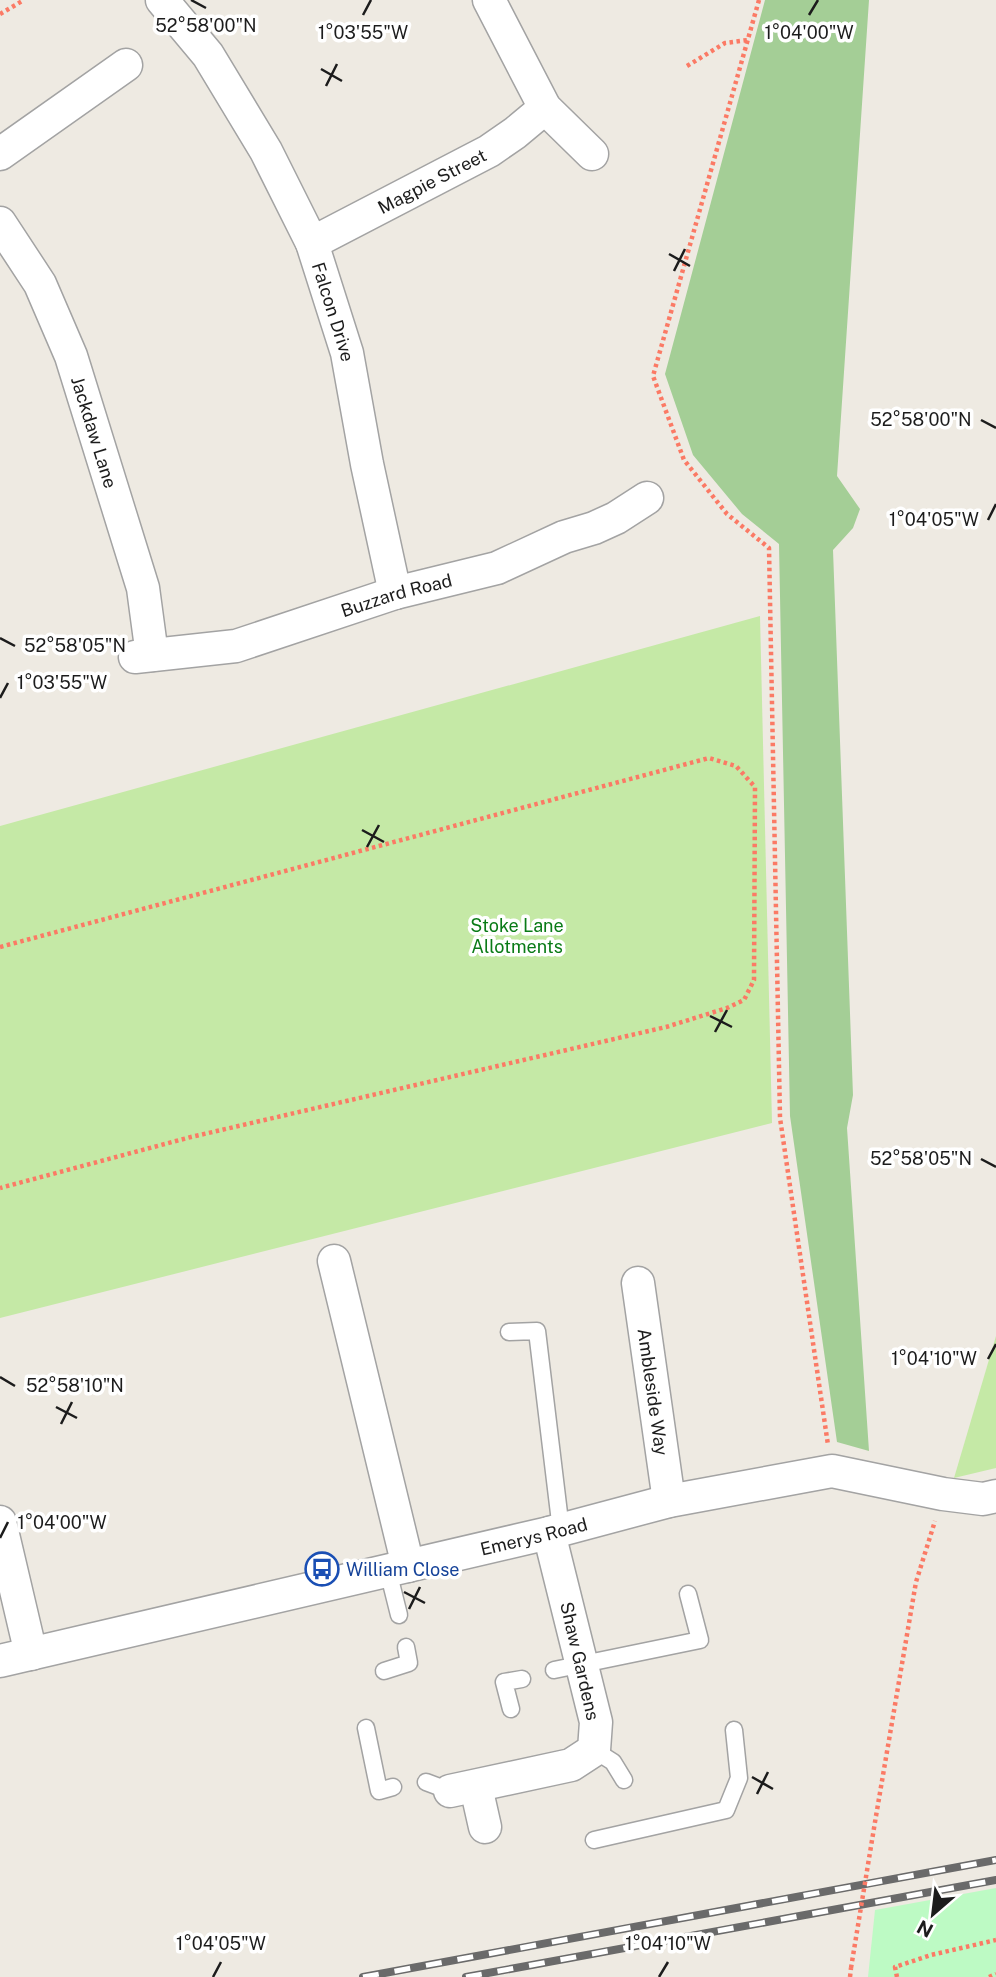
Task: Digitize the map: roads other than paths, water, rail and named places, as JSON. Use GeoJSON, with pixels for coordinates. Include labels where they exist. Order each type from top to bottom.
{"type":"FeatureCollection","features":[{"type":"Feature","properties":{"kind":"street","name":"Falcon Drive"},"geometry":{"type":"LineString","coordinates":[[162,0],[208,55],[266,151],[312,243],[347,354],[395,593]]}},
{"type":"Feature","properties":{"kind":"street","name":"Falcon Drive"},"geometry":{"type":"LineString","coordinates":[[189,0],[208,55]]}},
{"type":"Feature","properties":{"kind":"street"},"geometry":{"type":"LineString","coordinates":[[489,0],[545,108],[592,154]]}},
{"type":"Feature","properties":{"kind":"street"},"geometry":{"type":"LineString","coordinates":[[0,154],[126,65]]}},
{"type":"Feature","properties":{"kind":"street","name":"Magpie Street"},"geometry":{"type":"LineString","coordinates":[[312,243],[489,151],[545,108]]}},
{"type":"Feature","properties":{"kind":"street","name":"Jackdaw Lane"},"geometry":{"type":"LineString","coordinates":[[0,223],[40,284],[71,356],[143,588],[143,656]]}},
{"type":"Feature","properties":{"kind":"street","name":"Buzzard Road"},"geometry":{"type":"LineString","coordinates":[[143,656],[236,646],[395,593],[497,568],[564,537],[605,523],[647,498]]}},
{"type":"Feature","properties":{"kind":"street"},"geometry":{"type":"LineString","coordinates":[[334,1261],[398,1568]]}},
{"type":"Feature","properties":{"kind":"street","name":"Ambleside Way"},"geometry":{"type":"LineString","coordinates":[[638,1283],[669,1501]]}},
{"type":"Feature","properties":{"kind":"street","name":"Emerys Road"},"geometry":{"type":"LineString","coordinates":[[0,1661],[555,1531],[669,1501],[832,1471],[943,1494],[983,1499],[996,1496]]}},
{"type":"Feature","properties":{"kind":"street"},"geometry":{"type":"LineString","coordinates":[[0,1522],[31,1654]]}},
{"type":"Feature","properties":{"kind":"street","name":"Shaw Gardens"},"geometry":{"type":"LineString","coordinates":[[555,1531],[568,1667],[596,1722],[594,1750]]}},
{"type":"Feature","properties":{"kind":"street"},"geometry":{"type":"LineString","coordinates":[[485,1827],[451,1787],[571,1765],[594,1750]]}},
{"type":"Feature","properties":{"kind":"lane"},"geometry":{"type":"LineString","coordinates":[[509,1332],[537,1331],[555,1531]]}},
{"type":"Feature","properties":{"kind":"lane"},"geometry":{"type":"LineString","coordinates":[[398,1568],[399,1615]]}},
{"type":"Feature","properties":{"kind":"lane"},"geometry":{"type":"LineString","coordinates":[[568,1667],[700,1640],[688,1594]]}},
{"type":"Feature","properties":{"kind":"lane"},"geometry":{"type":"LineString","coordinates":[[384,1671],[409,1662],[406,1647]]}},
{"type":"Feature","properties":{"kind":"lane"},"geometry":{"type":"LineString","coordinates":[[511,1709],[504,1682],[522,1679]]}},
{"type":"Feature","properties":{"kind":"lane"},"geometry":{"type":"LineString","coordinates":[[366,1728],[379,1791],[393,1787]]}},
{"type":"Feature","properties":{"kind":"lane"},"geometry":{"type":"LineString","coordinates":[[594,1840],[637,1824],[726,1810],[739,1778],[734,1730]]}},
{"type":"Feature","properties":{"kind":"lane"},"geometry":{"type":"LineString","coordinates":[[594,1750],[613,1762],[624,1780]]}},
{"type":"Feature","properties":{"kind":"railway"},"geometry":{"type":"LineString","coordinates":[[363,1977],[996,1860]]}},
{"type":"Feature","properties":{"kind":"railway"},"geometry":{"type":"LineString","coordinates":[[466,1977],[996,1880]]}},
{"type":"Feature","properties":{"kind":"place","name":"William Close"},"geometry":{"type":"Point","coordinates":[322,1569]}},
{"type":"Feature","properties":{"kind":"park label","name":"Stoke Lane Allotments"},"geometry":{"type":"Point","coordinates":[517,935]}}]}
